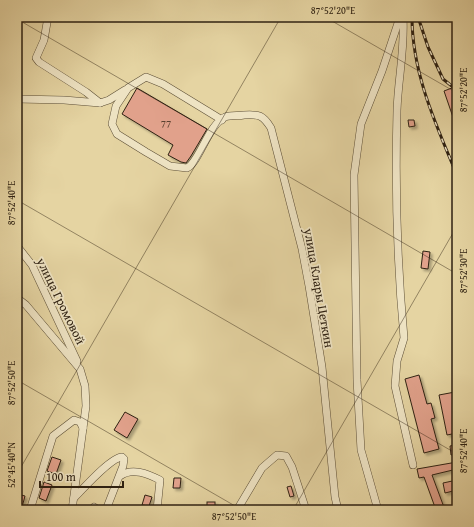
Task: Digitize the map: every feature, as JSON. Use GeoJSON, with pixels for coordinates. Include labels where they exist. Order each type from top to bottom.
{"type":"FeatureCollection","features":[{"type":"Feature","properties":{"kind":"street"},"geometry":{"type":"LineString","coordinates":[[48,17],[44,40],[36,58],[45,66],[86,92],[100,103]]}},
{"type":"Feature","properties":{"kind":"street"},"geometry":{"type":"LineString","coordinates":[[378,510],[361,450],[357,380],[354,175],[361,124],[382,71],[400,17]]}},
{"type":"Feature","properties":{"kind":"street"},"geometry":{"type":"LineString","coordinates":[[403,17],[404,36],[397,109],[397,181],[404,338],[397,361],[395,386],[413,465]]}},
{"type":"Feature","properties":{"kind":"street"},"geometry":{"type":"LineString","coordinates":[[17,99],[64,100],[100,103],[109,100],[128,88],[146,77],[163,84],[222,120],[212,130],[189,168],[170,166],[118,134],[112,124],[116,106],[128,88]]}},
{"type":"Feature","properties":{"kind":"street","name":"улица Клары Цеткин"},"geometry":{"type":"LineString","coordinates":[[222,120],[225,117],[254,114],[265,118],[271,128],[302,249],[322,367],[335,497],[338,510]]}},
{"type":"Feature","properties":{"kind":"street","name":"улица Громовой"},"geometry":{"type":"LineString","coordinates":[[17,246],[32,266],[80,369],[85,386],[86,406],[72,510]]}},
{"type":"Feature","properties":{"kind":"street"},"geometry":{"type":"LineString","coordinates":[[17,298],[26,305],[80,369]]}},
{"type":"Feature","properties":{"kind":"street"},"geometry":{"type":"LineString","coordinates":[[30,510],[53,436],[74,420],[80,422],[83,428]]}},
{"type":"Feature","properties":{"kind":"street"},"geometry":{"type":"LineString","coordinates":[[237,510],[262,468],[277,455],[286,456],[292,467],[306,510]]}},
{"type":"Feature","properties":{"kind":"street"},"geometry":{"type":"LineString","coordinates":[[74,498],[109,464],[118,457],[122,457],[124,459],[120,476],[106,510]]}},
{"type":"Feature","properties":{"kind":"street"},"geometry":{"type":"LineString","coordinates":[[120,476],[126,471],[137,472],[160,480],[157,510]]}},
{"type":"Feature","properties":{"kind":"building"},"geometry":{"type":"Polygon","coordinates":[[[457,86],[457,126],[456,126],[444,91],[457,86]]]}},
{"type":"Feature","properties":{"kind":"building"},"geometry":{"type":"Polygon","coordinates":[[[137,88],[207,129],[186,163],[168,155],[173,145],[122,114],[137,88]]]}},
{"type":"Feature","properties":{"kind":"building"},"geometry":{"type":"Polygon","coordinates":[[[408,120],[414,120],[415,126],[409,127],[408,120]]]}},
{"type":"Feature","properties":{"kind":"building"},"geometry":{"type":"Polygon","coordinates":[[[423,251],[430,252],[428,269],[421,268],[423,251]]]}},
{"type":"Feature","properties":{"kind":"building"},"geometry":{"type":"Polygon","coordinates":[[[419,375],[427,404],[431,403],[435,418],[431,419],[439,449],[424,453],[405,379],[419,375]]]}},
{"type":"Feature","properties":{"kind":"building"},"geometry":{"type":"Polygon","coordinates":[[[455,392],[457,403],[457,433],[447,435],[439,395],[455,392]]]}},
{"type":"Feature","properties":{"kind":"building"},"geometry":{"type":"Polygon","coordinates":[[[125,412],[138,419],[127,438],[114,430],[125,412]]]}},
{"type":"Feature","properties":{"kind":"building"},"geometry":{"type":"Polygon","coordinates":[[[455,445],[456,454],[451,455],[450,446],[455,445]]]}},
{"type":"Feature","properties":{"kind":"building"},"geometry":{"type":"Polygon","coordinates":[[[52,457],[61,460],[56,474],[47,471],[52,457]]]}},
{"type":"Feature","properties":{"kind":"building"},"geometry":{"type":"Polygon","coordinates":[[[457,462],[457,469],[432,475],[445,510],[436,510],[424,477],[419,478],[417,469],[457,462]]]}},
{"type":"Feature","properties":{"kind":"building"},"geometry":{"type":"Polygon","coordinates":[[[174,478],[181,478],[180,488],[173,488],[174,478]]]}},
{"type":"Feature","properties":{"kind":"building"},"geometry":{"type":"Polygon","coordinates":[[[457,480],[457,490],[445,493],[443,483],[457,480]]]}},
{"type":"Feature","properties":{"kind":"building"},"geometry":{"type":"Polygon","coordinates":[[[44,482],[52,485],[46,501],[39,498],[44,482]]]}},
{"type":"Feature","properties":{"kind":"building"},"geometry":{"type":"Polygon","coordinates":[[[291,486],[294,496],[290,497],[287,487],[291,486]]]}},
{"type":"Feature","properties":{"kind":"building"},"geometry":{"type":"Polygon","coordinates":[[[17,494],[25,496],[22,507],[17,506],[17,494]]]}},
{"type":"Feature","properties":{"kind":"building"},"geometry":{"type":"Polygon","coordinates":[[[145,495],[152,497],[149,506],[142,505],[145,495]]]}},
{"type":"Feature","properties":{"kind":"building"},"geometry":{"type":"Polygon","coordinates":[[[207,502],[215,502],[215,510],[207,510],[207,502]]]}},
{"type":"Feature","properties":{"kind":"railway"},"geometry":{"type":"LineString","coordinates":[[412,17],[413,38],[421,78],[441,137],[457,175]]}},
{"type":"Feature","properties":{"kind":"railway"},"geometry":{"type":"LineString","coordinates":[[418,17],[428,47],[443,79],[453,87]]}}]}
